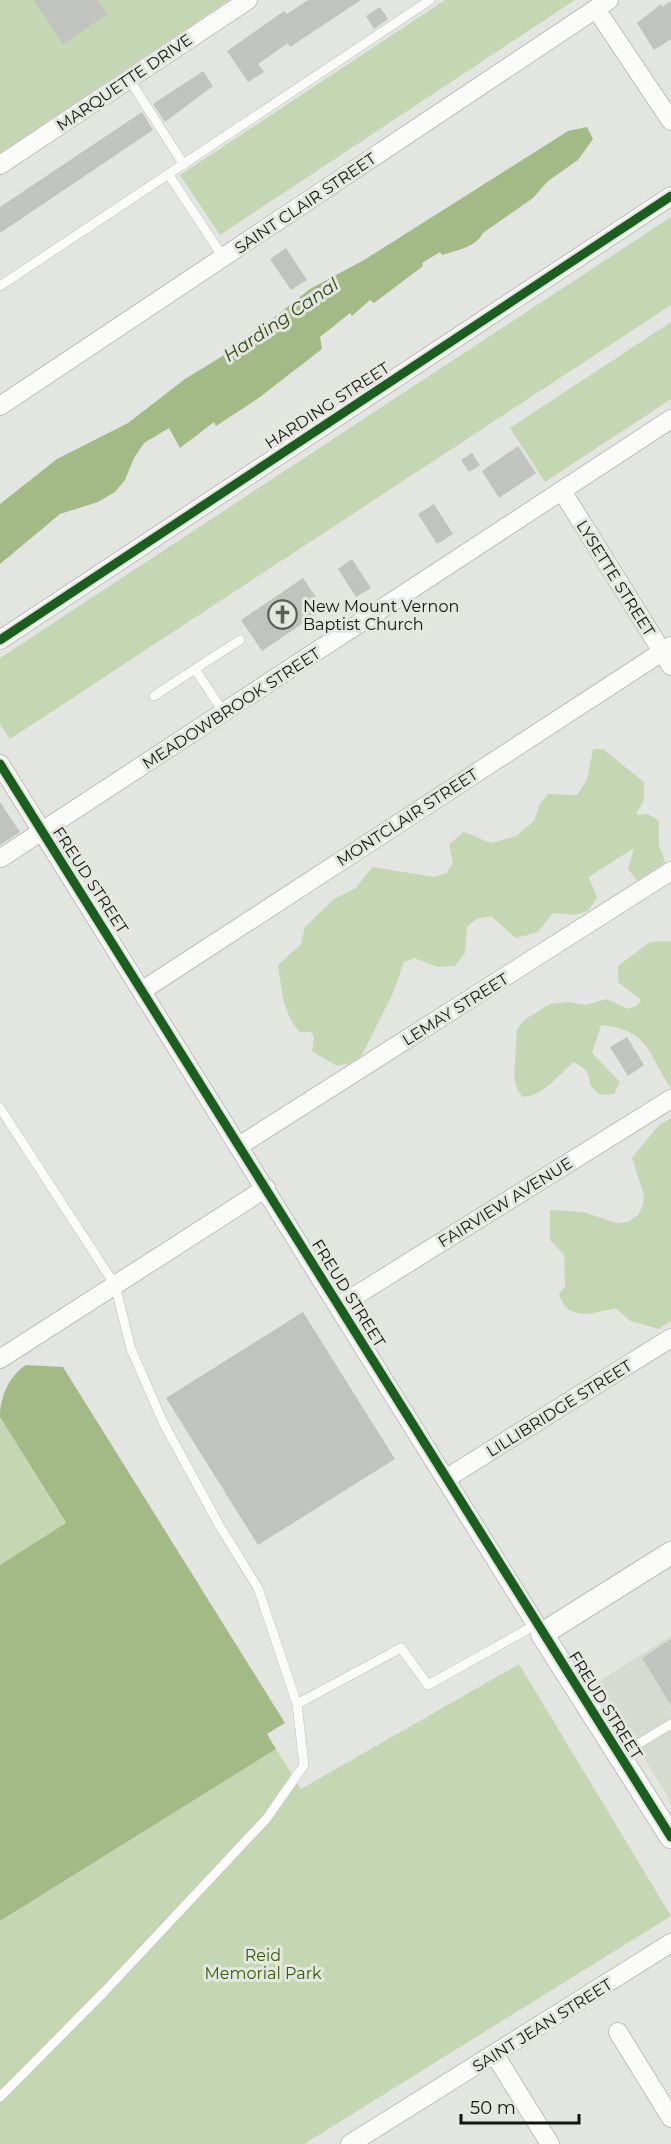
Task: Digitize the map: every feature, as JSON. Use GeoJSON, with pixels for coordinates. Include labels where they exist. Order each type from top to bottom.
{"type":"FeatureCollection","features":[{"type":"Feature","properties":{"kind":"street","name":"MARQUETTE DRIVE"},"geometry":{"type":"LineString","coordinates":[[0,165],[248,0]]}},
{"type":"Feature","properties":{"kind":"street"},"geometry":{"type":"LineString","coordinates":[[602,4],[671,121]]}},
{"type":"Feature","properties":{"kind":"street","name":"SAINT CLAIR STREET"},"geometry":{"type":"LineString","coordinates":[[0,406],[602,4]]}},
{"type":"Feature","properties":{"kind":"street","name":"HARDING STREET"},"geometry":{"type":"LineString","coordinates":[[0,640],[671,196]]}},
{"type":"Feature","properties":{"kind":"street","name":"MEADOWBROOK STREET"},"geometry":{"type":"LineString","coordinates":[[1,858],[671,419]]}},
{"type":"Feature","properties":{"kind":"street","name":"LYSETTE STREET"},"geometry":{"type":"LineString","coordinates":[[562,491],[668,654]]}},
{"type":"Feature","properties":{"kind":"street","name":"MONTCLAIR STREET"},"geometry":{"type":"LineString","coordinates":[[143,990],[668,654]]}},
{"type":"Feature","properties":{"kind":"street","name":"FREUD STREET"},"geometry":{"type":"LineString","coordinates":[[0,764],[671,1837]]}},
{"type":"Feature","properties":{"kind":"street","name":"LEMAY STREET"},"geometry":{"type":"LineString","coordinates":[[239,1146],[671,872]]}},
{"type":"Feature","properties":{"kind":"street","name":"FAIRVIEW AVENUE"},"geometry":{"type":"LineString","coordinates":[[339,1306],[671,1099]]}},
{"type":"Feature","properties":{"kind":"street"},"geometry":{"type":"LineString","coordinates":[[0,1359],[266,1188]]}},
{"type":"Feature","properties":{"kind":"street","name":"LILLIBRIDGE STREET"},"geometry":{"type":"LineString","coordinates":[[447,1478],[671,1338]]}},
{"type":"Feature","properties":{"kind":"street"},"geometry":{"type":"LineString","coordinates":[[540,1629],[671,1554]]}},
{"type":"Feature","properties":{"kind":"street","name":"SAINT JEAN STREET"},"geometry":{"type":"LineString","coordinates":[[350,2144],[671,1943]]}},
{"type":"Feature","properties":{"kind":"street"},"geometry":{"type":"LineString","coordinates":[[618,2032],[671,2118]]}},
{"type":"Feature","properties":{"kind":"street"},"geometry":{"type":"LineString","coordinates":[[495,2055],[550,2144]]}},
{"type":"Feature","properties":{"kind":"lane"},"geometry":{"type":"LineString","coordinates":[[0,286],[430,0]]}},
{"type":"Feature","properties":{"kind":"lane"},"geometry":{"type":"LineString","coordinates":[[129,79],[184,165]]}},
{"type":"Feature","properties":{"kind":"lane"},"geometry":{"type":"LineString","coordinates":[[169,175],[223,257]]}},
{"type":"Feature","properties":{"kind":"lane"},"geometry":{"type":"LineString","coordinates":[[154,696],[240,640]]}},
{"type":"Feature","properties":{"kind":"lane"},"geometry":{"type":"LineString","coordinates":[[195,669],[224,713]]}},
{"type":"Feature","properties":{"kind":"lane"},"geometry":{"type":"LineString","coordinates":[[0,1107],[115,1285],[131,1348],[163,1422],[219,1525],[258,1588],[297,1704],[304,1765],[267,1818],[104,1992],[0,2097]]}},
{"type":"Feature","properties":{"kind":"lane"},"geometry":{"type":"LineString","coordinates":[[297,1704],[401,1648],[428,1685],[540,1629]]}},
{"type":"Feature","properties":{"kind":"lane"},"geometry":{"type":"LineString","coordinates":[[620,1755],[671,1724]]}},
{"type":"Feature","properties":{"kind":"shaded area"},"geometry":{"type":"Polygon","coordinates":[[[671,1636],[671,1802],[597,1682],[671,1636]]]}},
{"type":"Feature","properties":{"kind":"green space"},"geometry":{"type":"Polygon","coordinates":[[[0,0],[229,0],[0,153],[0,0]]]}},
{"type":"Feature","properties":{"kind":"green space"},"geometry":{"type":"Polygon","coordinates":[[[445,0],[575,0],[220,235],[180,175],[445,0]]]}},
{"type":"Feature","properties":{"kind":"green space"},"geometry":{"type":"Polygon","coordinates":[[[671,217],[671,305],[10,739],[0,724],[0,658],[671,217]]]}},
{"type":"Feature","properties":{"kind":"green space"},"geometry":{"type":"Polygon","coordinates":[[[671,322],[671,399],[545,482],[510,428],[671,322]]]}},
{"type":"Feature","properties":{"kind":"green space"},"geometry":{"type":"Polygon","coordinates":[[[593,749],[603,749],[644,782],[644,800],[636,815],[648,814],[659,821],[659,845],[665,862],[637,881],[628,869],[634,848],[589,877],[597,898],[588,911],[574,915],[553,913],[538,932],[516,938],[491,916],[476,919],[467,927],[465,953],[455,966],[438,967],[414,958],[404,962],[393,993],[362,1055],[350,1063],[337,1066],[312,1051],[314,1037],[311,1032],[300,1032],[286,1009],[278,965],[301,944],[305,927],[334,899],[356,888],[372,867],[435,877],[446,873],[453,863],[449,844],[464,832],[491,843],[516,836],[534,821],[540,804],[548,794],[577,795],[587,780],[593,749]]]}},
{"type":"Feature","properties":{"kind":"green space"},"geometry":{"type":"Polygon","coordinates":[[[671,941],[671,1088],[651,1054],[638,1038],[629,1032],[601,1025],[592,1053],[620,1082],[614,1094],[600,1095],[590,1085],[586,1070],[573,1062],[544,1089],[523,1097],[517,1089],[514,1078],[517,1029],[527,1018],[550,1004],[568,1002],[585,1005],[607,999],[628,1009],[638,1005],[641,1000],[618,982],[618,966],[650,942],[671,941]]]}},
{"type":"Feature","properties":{"kind":"green space"},"geometry":{"type":"Polygon","coordinates":[[[671,1118],[671,1321],[659,1329],[630,1321],[616,1308],[582,1314],[568,1309],[559,1294],[565,1287],[564,1255],[550,1240],[550,1210],[584,1212],[616,1223],[628,1222],[638,1215],[643,1205],[644,1195],[632,1158],[659,1125],[671,1118]]]}},
{"type":"Feature","properties":{"kind":"green space"},"geometry":{"type":"Polygon","coordinates":[[[0,1417],[66,1524],[0,1565],[0,1417]]]}},
{"type":"Feature","properties":{"kind":"green space","name":"Reid Memorial Park"},"geometry":{"type":"Polygon","coordinates":[[[519,1664],[671,1916],[304,2144],[0,2144],[0,1921],[276,1749],[301,1789],[519,1664]]]}},
{"type":"Feature","properties":{"kind":"water","name":"Harding Canal"},"geometry":{"type":"Polygon","coordinates":[[[587,127],[593,139],[578,160],[548,181],[533,198],[483,233],[475,242],[465,248],[442,255],[440,252],[422,263],[423,266],[374,303],[370,300],[352,316],[350,313],[320,337],[322,349],[260,397],[216,426],[214,422],[180,448],[169,428],[144,443],[134,458],[125,480],[115,492],[98,502],[60,514],[0,564],[0,504],[57,459],[128,423],[185,379],[234,349],[310,289],[364,260],[568,131],[587,127]]]}},
{"type":"Feature","properties":{"kind":"water"},"geometry":{"type":"Polygon","coordinates":[[[26,1365],[63,1367],[285,1723],[267,1734],[276,1749],[0,1921],[0,1565],[66,1523],[0,1417],[2,1402],[10,1381],[26,1365]]]}},
{"type":"Feature","properties":{"kind":"building"},"geometry":{"type":"Polygon","coordinates":[[[34,0],[97,0],[107,14],[63,44],[34,0]]]}},
{"type":"Feature","properties":{"kind":"building"},"geometry":{"type":"Polygon","coordinates":[[[308,0],[361,0],[290,47],[288,43],[258,64],[264,72],[248,82],[227,51],[284,11],[287,14],[308,0]]]}},
{"type":"Feature","properties":{"kind":"building"},"geometry":{"type":"Polygon","coordinates":[[[671,1],[671,39],[654,50],[637,23],[661,4],[662,7],[671,1]]]}},
{"type":"Feature","properties":{"kind":"building"},"geometry":{"type":"Polygon","coordinates":[[[380,7],[388,19],[374,29],[366,16],[380,7]]]}},
{"type":"Feature","properties":{"kind":"building"},"geometry":{"type":"Polygon","coordinates":[[[203,71],[213,86],[165,122],[153,104],[203,71]]]}},
{"type":"Feature","properties":{"kind":"building"},"geometry":{"type":"Polygon","coordinates":[[[142,112],[153,130],[0,233],[0,207],[142,112]]]}},
{"type":"Feature","properties":{"kind":"building"},"geometry":{"type":"Polygon","coordinates":[[[286,248],[307,280],[291,290],[270,259],[286,248]]]}},
{"type":"Feature","properties":{"kind":"building"},"geometry":{"type":"Polygon","coordinates":[[[518,446],[536,473],[499,498],[482,471],[518,446]]]}},
{"type":"Feature","properties":{"kind":"building"},"geometry":{"type":"Polygon","coordinates":[[[472,453],[480,465],[469,472],[461,460],[472,453]]]}},
{"type":"Feature","properties":{"kind":"building"},"geometry":{"type":"Polygon","coordinates":[[[434,504],[453,534],[437,544],[418,514],[434,504]]]}},
{"type":"Feature","properties":{"kind":"building"},"geometry":{"type":"Polygon","coordinates":[[[352,559],[371,588],[356,597],[338,569],[352,559]]]}},
{"type":"Feature","properties":{"kind":"building","name":"New Mount Vernon Baptist Church"},"geometry":{"type":"Polygon","coordinates":[[[303,578],[324,609],[262,651],[241,620],[303,578]]]}},
{"type":"Feature","properties":{"kind":"building"},"geometry":{"type":"Polygon","coordinates":[[[0,802],[20,832],[0,845],[0,802]]]}},
{"type":"Feature","properties":{"kind":"building"},"geometry":{"type":"Polygon","coordinates":[[[627,1037],[644,1065],[628,1076],[610,1047],[627,1037]]]}},
{"type":"Feature","properties":{"kind":"building"},"geometry":{"type":"Polygon","coordinates":[[[303,1312],[395,1459],[258,1545],[166,1398],[303,1312]]]}},
{"type":"Feature","properties":{"kind":"building"},"geometry":{"type":"Polygon","coordinates":[[[671,1639],[671,1705],[642,1658],[671,1639]]]}},
{"type":"Feature","properties":{"kind":"cycle path"},"geometry":{"type":"LineString","coordinates":[[0,640],[671,196]]}},
{"type":"Feature","properties":{"kind":"cycle path"},"geometry":{"type":"LineString","coordinates":[[0,764],[671,1837]]}},
{"type":"Feature","properties":{"kind":"place","name":"New Mount Vernon Baptist Church"},"geometry":{"type":"Point","coordinates":[282,615]}}]}
